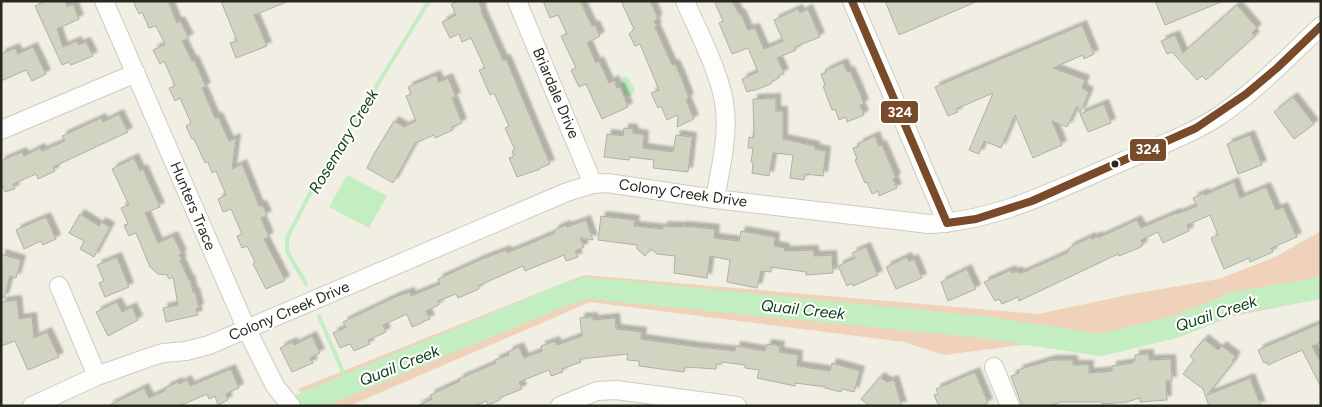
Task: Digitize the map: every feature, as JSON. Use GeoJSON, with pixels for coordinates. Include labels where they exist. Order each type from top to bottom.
{"type":"FeatureCollection","features":[{"type":"Feature","properties":{"kind":"street","name":"Hunters Trace"},"geometry":{"type":"LineString","coordinates":[[104,1],[247,330],[276,386],[291,406]]}},
{"type":"Feature","properties":{"kind":"street","name":"Briardale Drive"},"geometry":{"type":"LineString","coordinates":[[517,1],[593,184]]}},
{"type":"Feature","properties":{"kind":"street"},"geometry":{"type":"LineString","coordinates":[[685,1],[717,77],[724,103],[725,133],[715,199]]}},
{"type":"Feature","properties":{"kind":"street"},"geometry":{"type":"LineString","coordinates":[[852,1],[947,223]]}},
{"type":"Feature","properties":{"kind":"street","name":"Colony Creek Drive"},"geometry":{"type":"LineString","coordinates":[[32,406],[97,376],[163,353],[186,351],[209,345],[247,330],[567,192],[593,184],[608,183],[637,186],[715,199],[930,224],[976,218],[1032,201],[1196,128],[1218,116],[1251,92],[1321,26]]}},
{"type":"Feature","properties":{"kind":"street"},"geometry":{"type":"LineString","coordinates":[[1,130],[136,73]]}},
{"type":"Feature","properties":{"kind":"street"},"geometry":{"type":"LineString","coordinates":[[59,286],[97,376]]}},
{"type":"Feature","properties":{"kind":"street"},"geometry":{"type":"LineString","coordinates":[[994,367],[1010,406]]}},
{"type":"Feature","properties":{"kind":"street"},"geometry":{"type":"LineString","coordinates":[[560,406],[597,391],[616,390],[709,404],[737,406]]}},
{"type":"Feature","properties":{"kind":"shaded area"},"geometry":{"type":"Polygon","coordinates":[[[627,76],[635,90],[631,96],[625,95],[620,80],[620,78],[627,76]]]}},
{"type":"Feature","properties":{"kind":"shaded area"},"geometry":{"type":"Polygon","coordinates":[[[347,175],[387,196],[369,228],[329,207],[347,175]]]}},
{"type":"Feature","properties":{"kind":"shaded area"},"geometry":{"type":"Polygon","coordinates":[[[1321,231],[1321,294],[1304,302],[1234,316],[1116,350],[1030,344],[944,355],[904,342],[590,302],[349,406],[312,406],[298,389],[584,275],[1038,314],[1132,294],[1219,279],[1275,257],[1321,231]]]}},
{"type":"Feature","properties":{"kind":"building"},"geometry":{"type":"Polygon","coordinates":[[[45,1],[65,1],[67,7],[73,4],[79,19],[57,29],[63,47],[77,41],[78,45],[86,42],[93,56],[71,65],[69,62],[62,65],[35,6],[45,1]]]}},
{"type":"Feature","properties":{"kind":"building"},"geometry":{"type":"Polygon","coordinates":[[[133,1],[168,1],[177,23],[180,21],[189,38],[182,41],[192,61],[194,60],[206,87],[202,88],[215,118],[218,117],[229,141],[236,138],[232,169],[242,164],[259,206],[262,205],[267,215],[261,218],[269,237],[264,239],[284,281],[266,289],[253,264],[255,262],[247,246],[242,248],[237,236],[242,234],[231,209],[223,212],[218,199],[226,195],[216,171],[212,173],[208,162],[205,163],[194,139],[192,139],[186,126],[191,123],[180,98],[175,101],[169,88],[175,86],[164,61],[160,64],[153,50],[165,44],[156,26],[149,28],[142,12],[139,14],[133,1]]]}},
{"type":"Feature","properties":{"kind":"building"},"geometry":{"type":"Polygon","coordinates":[[[221,1],[287,2],[254,15],[267,46],[236,58],[230,43],[237,41],[221,1]]]}},
{"type":"Feature","properties":{"kind":"building"},"geometry":{"type":"Polygon","coordinates":[[[458,1],[478,1],[503,60],[506,59],[550,164],[517,177],[509,158],[514,156],[512,151],[515,150],[505,128],[509,126],[494,93],[490,95],[479,70],[485,68],[471,38],[462,42],[459,34],[450,38],[442,22],[456,15],[451,4],[458,1]]]}},
{"type":"Feature","properties":{"kind":"building"},"geometry":{"type":"Polygon","coordinates":[[[543,1],[580,1],[592,26],[595,25],[600,36],[587,43],[596,63],[599,61],[609,83],[614,80],[617,88],[620,87],[628,107],[602,119],[586,84],[579,87],[571,70],[576,68],[561,36],[567,34],[558,15],[550,18],[543,1]]]}},
{"type":"Feature","properties":{"kind":"building"},"geometry":{"type":"Polygon","coordinates":[[[621,1],[650,1],[657,16],[657,20],[654,21],[657,26],[655,27],[672,65],[675,64],[680,75],[689,98],[686,100],[694,119],[677,127],[678,115],[667,120],[661,106],[658,108],[651,93],[659,90],[640,44],[635,46],[629,34],[634,29],[621,1]]]}},
{"type":"Feature","properties":{"kind":"building"},"geometry":{"type":"Polygon","coordinates":[[[714,1],[732,1],[739,14],[741,14],[748,30],[755,28],[764,49],[783,41],[774,20],[798,9],[800,13],[808,9],[820,37],[795,47],[796,50],[777,58],[784,73],[778,76],[779,78],[771,82],[771,84],[747,92],[742,79],[758,72],[748,48],[732,54],[719,23],[723,21],[714,1]]]}},
{"type":"Feature","properties":{"kind":"building"},"geometry":{"type":"Polygon","coordinates":[[[885,1],[978,1],[899,35],[885,1]]]}},
{"type":"Feature","properties":{"kind":"building"},"geometry":{"type":"Polygon","coordinates":[[[1155,1],[1221,1],[1221,2],[1165,25],[1155,1]]]}},
{"type":"Feature","properties":{"kind":"building"},"geometry":{"type":"Polygon","coordinates":[[[1237,5],[1257,28],[1252,33],[1255,36],[1206,80],[1202,76],[1197,80],[1172,52],[1167,54],[1161,41],[1175,35],[1183,53],[1237,5]]]}},
{"type":"Feature","properties":{"kind":"building"},"geometry":{"type":"Polygon","coordinates":[[[1082,25],[1094,54],[1084,59],[1083,55],[1053,68],[1085,80],[1082,88],[1089,92],[1080,113],[1077,106],[1067,127],[1052,121],[1062,145],[1033,158],[1015,115],[1001,148],[984,141],[979,154],[969,150],[993,93],[956,109],[958,112],[948,116],[935,87],[1082,25]]]}},
{"type":"Feature","properties":{"kind":"building"},"geometry":{"type":"Polygon","coordinates":[[[33,47],[46,74],[32,81],[26,70],[1,81],[1,54],[15,48],[18,54],[33,47]]]}},
{"type":"Feature","properties":{"kind":"building"},"geometry":{"type":"Polygon","coordinates":[[[843,63],[847,72],[850,71],[864,104],[860,105],[864,115],[847,122],[846,117],[839,120],[835,109],[832,110],[823,86],[825,85],[821,74],[843,63]]]}},
{"type":"Feature","properties":{"kind":"building"},"geometry":{"type":"Polygon","coordinates":[[[436,75],[439,82],[448,78],[456,97],[452,98],[462,123],[452,127],[453,130],[435,138],[434,135],[415,143],[393,183],[367,168],[394,121],[404,127],[416,121],[406,96],[411,94],[408,87],[436,75]]]}},
{"type":"Feature","properties":{"kind":"building"},"geometry":{"type":"Polygon","coordinates":[[[1293,97],[1314,124],[1294,139],[1274,112],[1293,97]]]}},
{"type":"Feature","properties":{"kind":"building"},"geometry":{"type":"Polygon","coordinates":[[[776,98],[776,111],[783,111],[783,139],[815,146],[815,149],[826,151],[823,176],[805,174],[804,180],[790,178],[793,155],[773,153],[769,176],[752,173],[753,148],[748,148],[749,137],[754,138],[753,99],[776,98]]]}},
{"type":"Feature","properties":{"kind":"building"},"geometry":{"type":"Polygon","coordinates":[[[1104,104],[1111,123],[1088,132],[1080,114],[1104,104]]]}},
{"type":"Feature","properties":{"kind":"building"},"geometry":{"type":"Polygon","coordinates":[[[119,114],[128,132],[53,167],[55,171],[38,179],[36,174],[13,184],[15,189],[5,192],[1,183],[1,161],[22,152],[24,156],[40,148],[42,151],[65,141],[62,136],[101,118],[103,122],[119,114]]]}},
{"type":"Feature","properties":{"kind":"building"},"geometry":{"type":"Polygon","coordinates":[[[624,128],[633,129],[633,133],[644,135],[643,148],[673,152],[676,135],[692,137],[688,172],[653,168],[654,160],[630,157],[629,160],[604,157],[607,134],[623,136],[624,128]]]}},
{"type":"Feature","properties":{"kind":"building"},"geometry":{"type":"Polygon","coordinates":[[[1250,135],[1262,165],[1238,174],[1227,144],[1250,135]]]}},
{"type":"Feature","properties":{"kind":"building"},"geometry":{"type":"Polygon","coordinates":[[[875,136],[879,146],[882,145],[896,178],[893,179],[897,188],[879,196],[878,191],[872,194],[867,182],[865,183],[855,160],[857,159],[853,148],[875,136]]]}},
{"type":"Feature","properties":{"kind":"building"},"geometry":{"type":"Polygon","coordinates":[[[134,158],[140,171],[143,169],[160,207],[145,213],[158,243],[173,236],[182,254],[179,255],[182,260],[180,261],[190,279],[193,292],[195,292],[199,308],[196,309],[198,315],[166,322],[163,308],[178,305],[173,277],[169,279],[167,275],[158,274],[150,267],[136,233],[129,236],[124,225],[128,224],[121,208],[129,205],[112,169],[134,158]]]}},
{"type":"Feature","properties":{"kind":"building"},"geometry":{"type":"Polygon","coordinates":[[[1234,182],[1240,198],[1266,187],[1276,210],[1283,207],[1297,237],[1271,248],[1273,252],[1250,262],[1249,258],[1224,269],[1211,238],[1218,235],[1210,215],[1187,225],[1189,231],[1163,243],[1158,232],[1141,240],[1143,245],[1139,248],[1119,256],[1118,254],[1019,301],[1018,297],[1002,304],[999,299],[995,301],[984,282],[1011,270],[1012,273],[1017,271],[1022,273],[1067,253],[1068,249],[1072,246],[1091,237],[1092,239],[1097,236],[1098,238],[1137,220],[1141,228],[1197,206],[1193,198],[1204,193],[1205,195],[1234,182]]]}},
{"type":"Feature","properties":{"kind":"building"},"geometry":{"type":"Polygon","coordinates":[[[80,214],[99,226],[101,222],[110,227],[94,257],[80,249],[84,241],[69,233],[80,214]]]}},
{"type":"Feature","properties":{"kind":"building"},"geometry":{"type":"Polygon","coordinates":[[[601,216],[635,220],[634,226],[663,229],[663,226],[682,226],[715,229],[714,238],[739,241],[741,231],[775,237],[774,246],[785,248],[784,251],[814,250],[814,256],[832,255],[833,273],[806,275],[806,272],[771,267],[771,272],[761,271],[757,288],[727,282],[730,260],[710,256],[707,278],[674,273],[675,256],[657,254],[651,249],[645,256],[637,249],[637,245],[598,240],[601,216]]]}},
{"type":"Feature","properties":{"kind":"building"},"geometry":{"type":"Polygon","coordinates":[[[46,217],[56,239],[43,245],[41,241],[24,249],[16,230],[46,217]]]}},
{"type":"Feature","properties":{"kind":"building"},"geometry":{"type":"Polygon","coordinates":[[[586,220],[593,240],[580,238],[584,247],[575,251],[578,257],[566,261],[564,255],[525,271],[523,266],[478,286],[479,289],[458,298],[456,294],[438,301],[439,305],[426,311],[430,319],[422,323],[412,327],[407,314],[383,325],[386,332],[368,340],[370,344],[354,351],[350,344],[340,348],[333,333],[346,327],[343,322],[395,297],[410,292],[411,296],[440,284],[438,279],[482,259],[506,250],[507,253],[555,233],[554,230],[586,220]]]}},
{"type":"Feature","properties":{"kind":"building"},"geometry":{"type":"Polygon","coordinates":[[[866,247],[878,275],[853,286],[852,283],[847,286],[838,266],[855,258],[852,253],[866,247]]]}},
{"type":"Feature","properties":{"kind":"building"},"geometry":{"type":"Polygon","coordinates":[[[1,254],[21,260],[16,278],[10,276],[4,298],[1,297],[1,254]]]}},
{"type":"Feature","properties":{"kind":"building"},"geometry":{"type":"Polygon","coordinates":[[[117,257],[129,287],[105,297],[99,283],[104,281],[97,265],[117,257]]]}},
{"type":"Feature","properties":{"kind":"building"},"geometry":{"type":"Polygon","coordinates":[[[907,257],[909,261],[914,259],[922,278],[896,289],[886,267],[907,257]]]}},
{"type":"Feature","properties":{"kind":"building"},"geometry":{"type":"Polygon","coordinates":[[[967,269],[976,289],[948,301],[941,282],[967,269]]]}},
{"type":"Feature","properties":{"kind":"building"},"geometry":{"type":"Polygon","coordinates":[[[17,300],[19,319],[32,317],[34,338],[47,332],[59,357],[28,370],[15,341],[1,346],[1,302],[17,300]]]}},
{"type":"Feature","properties":{"kind":"building"},"geometry":{"type":"Polygon","coordinates":[[[117,302],[122,312],[132,307],[138,320],[108,336],[96,312],[117,302]]]}},
{"type":"Feature","properties":{"kind":"building"},"geometry":{"type":"Polygon","coordinates":[[[593,317],[593,320],[615,318],[616,329],[642,332],[641,339],[735,351],[736,346],[765,351],[767,344],[780,346],[779,352],[798,355],[797,366],[830,371],[832,363],[860,371],[854,392],[842,389],[841,392],[826,387],[795,383],[795,386],[757,378],[759,370],[745,368],[745,365],[722,362],[721,364],[716,364],[716,369],[685,367],[684,372],[639,366],[639,361],[627,360],[628,354],[580,359],[581,362],[562,369],[563,372],[551,376],[549,370],[519,382],[522,389],[499,398],[500,400],[488,405],[486,401],[475,406],[417,406],[432,399],[430,395],[460,381],[459,379],[496,363],[495,360],[509,355],[508,352],[519,347],[524,358],[542,351],[541,346],[555,341],[557,345],[582,336],[580,318],[593,317]]]}},
{"type":"Feature","properties":{"kind":"building"},"geometry":{"type":"Polygon","coordinates":[[[1321,323],[1321,343],[1312,346],[1321,363],[1321,387],[1302,350],[1268,365],[1267,362],[1264,363],[1258,350],[1321,323]]]}},
{"type":"Feature","properties":{"kind":"building"},"geometry":{"type":"Polygon","coordinates":[[[312,336],[320,353],[310,358],[313,363],[292,372],[280,348],[292,342],[294,345],[312,336]]]}},
{"type":"Feature","properties":{"kind":"building"},"geometry":{"type":"Polygon","coordinates":[[[1204,339],[1218,350],[1222,346],[1236,357],[1207,395],[1250,378],[1261,406],[1209,406],[1203,389],[1183,374],[1194,360],[1190,356],[1204,339]]]}},
{"type":"Feature","properties":{"kind":"building"},"geometry":{"type":"Polygon","coordinates":[[[1149,354],[1149,360],[1171,359],[1172,381],[1166,381],[1167,400],[1140,402],[1140,398],[1127,402],[1102,404],[1102,402],[1061,402],[1049,406],[1022,406],[1011,376],[1019,373],[1018,370],[1051,360],[1073,360],[1073,365],[1089,365],[1089,373],[1112,371],[1112,366],[1133,363],[1135,355],[1149,354]]]}},
{"type":"Feature","properties":{"kind":"building"},"geometry":{"type":"Polygon","coordinates":[[[231,369],[239,388],[226,394],[228,400],[218,405],[215,396],[209,399],[207,394],[179,406],[108,406],[144,388],[149,398],[178,382],[179,384],[187,380],[190,386],[231,369]]]}},
{"type":"Feature","properties":{"kind":"building"},"geometry":{"type":"Polygon","coordinates":[[[975,372],[988,403],[982,406],[939,406],[934,395],[938,394],[936,389],[975,372]]]}},
{"type":"Feature","properties":{"kind":"building"},"geometry":{"type":"Polygon","coordinates":[[[880,377],[887,382],[894,380],[902,406],[869,406],[861,399],[880,377]]]}},
{"type":"Feature","properties":{"kind":"waterway","name":"Rosemary Creek"},"geometry":{"type":"LineString","coordinates":[[306,284],[287,251],[287,238],[312,190],[429,1]]}},
{"type":"Feature","properties":{"kind":"waterway","name":"Quail Creek"},"geometry":{"type":"LineString","coordinates":[[298,406],[566,294],[587,288],[982,327],[1101,345],[1175,327],[1235,303],[1315,289],[1321,286]]}},
{"type":"Feature","properties":{"kind":"waterway"},"geometry":{"type":"LineString","coordinates":[[319,316],[345,377],[343,387]]}},
{"type":"Feature","properties":{"kind":"transit line","name":"324"},"geometry":{"type":"LineString","coordinates":[[852,1],[947,223]]}},
{"type":"Feature","properties":{"kind":"transit line","name":"324"},"geometry":{"type":"LineString","coordinates":[[947,223],[976,219],[1032,201],[1196,128],[1246,94],[1277,68],[1321,26]]}}]}
